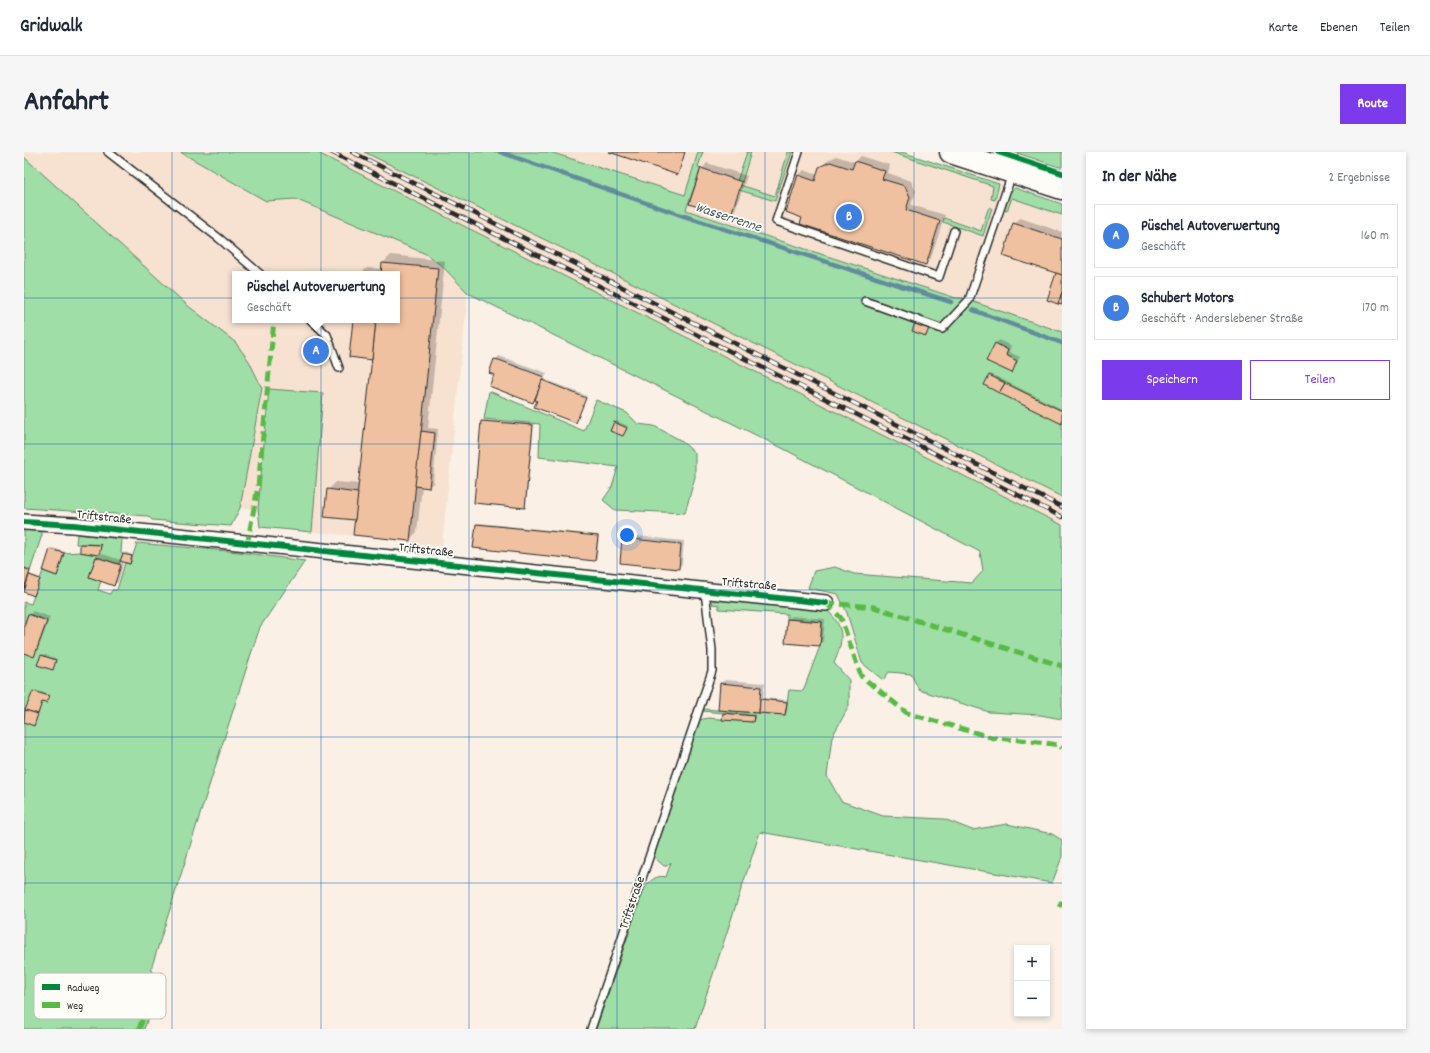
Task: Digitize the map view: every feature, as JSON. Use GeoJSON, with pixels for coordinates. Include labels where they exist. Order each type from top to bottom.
{"type":"FeatureCollection","features":[{"type":"Feature","properties":{"kind":"main road"},"geometry":{"type":"LineString","coordinates":[[954,152],[1062,188]]}},
{"type":"Feature","properties":{"kind":"street","name":"Triftstraße"},"geometry":{"type":"LineString","coordinates":[[24,522],[105,529],[705,592],[826,603]]}},
{"type":"Feature","properties":{"kind":"lane"},"geometry":{"type":"LineString","coordinates":[[108,152],[220,239],[257,271]]}},
{"type":"Feature","properties":{"kind":"lane"},"geometry":{"type":"LineString","coordinates":[[799,152],[776,222],[939,277],[954,231]]}},
{"type":"Feature","properties":{"kind":"lane"},"geometry":{"type":"LineString","coordinates":[[865,301],[942,329],[969,300],[1013,172]]}},
{"type":"Feature","properties":{"kind":"lane"},"geometry":{"type":"LineString","coordinates":[[314,323],[327,335],[339,368]]}},
{"type":"Feature","properties":{"kind":"lane","name":"Triftstraße"},"geometry":{"type":"LineString","coordinates":[[591,1029],[712,671],[712,650],[705,592]]}},
{"type":"Feature","properties":{"kind":"shaded area"},"geometry":{"type":"Polygon","coordinates":[[[24,152],[180,152],[266,201],[295,199],[426,254],[442,266],[468,293],[442,546],[409,544],[409,541],[260,527],[257,509],[240,508],[231,526],[152,520],[187,305],[75,205],[24,157],[24,152]]]}},
{"type":"Feature","properties":{"kind":"shaded area"},"geometry":{"type":"Polygon","coordinates":[[[316,152],[364,152],[568,251],[1062,497],[1062,525],[316,152]]]}},
{"type":"Feature","properties":{"kind":"shaded area"},"geometry":{"type":"Polygon","coordinates":[[[550,152],[902,152],[1062,204],[1062,332],[962,298],[956,298],[681,208],[685,195],[550,152]]]}},
{"type":"Feature","properties":{"kind":"green space"},"geometry":{"type":"Polygon","coordinates":[[[180,152],[316,152],[1062,525],[1062,719],[1040,715],[989,712],[919,690],[911,674],[889,672],[883,680],[862,663],[847,613],[838,594],[808,588],[814,571],[835,567],[854,574],[972,583],[983,571],[980,552],[782,448],[468,293],[442,266],[426,254],[295,199],[266,201],[180,152]]]}},
{"type":"Feature","properties":{"kind":"green space"},"geometry":{"type":"Polygon","coordinates":[[[364,152],[550,152],[685,195],[698,152],[703,152],[698,167],[701,168],[686,210],[956,298],[962,298],[1062,332],[1062,497],[568,251],[364,152]]]}},
{"type":"Feature","properties":{"kind":"green space"},"geometry":{"type":"Polygon","coordinates":[[[747,152],[751,152],[742,182],[737,181],[747,152]]]}},
{"type":"Feature","properties":{"kind":"green space"},"geometry":{"type":"Polygon","coordinates":[[[788,152],[792,152],[775,201],[739,190],[740,185],[775,196],[788,152]]]}},
{"type":"Feature","properties":{"kind":"green space"},"geometry":{"type":"Polygon","coordinates":[[[891,152],[902,152],[999,184],[995,200],[991,199],[993,186],[891,152]]]}},
{"type":"Feature","properties":{"kind":"green space"},"geometry":{"type":"Polygon","coordinates":[[[1014,152],[1062,152],[1062,167],[1059,167],[1014,152]]]}},
{"type":"Feature","properties":{"kind":"green space"},"geometry":{"type":"Polygon","coordinates":[[[24,157],[187,305],[235,342],[249,361],[262,388],[240,508],[231,526],[152,520],[148,516],[24,508],[24,157]]]}},
{"type":"Feature","properties":{"kind":"green space"},"geometry":{"type":"Polygon","coordinates":[[[1015,188],[1062,204],[1062,215],[1012,198],[1007,211],[1004,210],[1009,195],[1015,188]]]}},
{"type":"Feature","properties":{"kind":"green space"},"geometry":{"type":"Polygon","coordinates":[[[990,207],[992,208],[983,236],[943,222],[944,218],[981,231],[990,207]]]}},
{"type":"Feature","properties":{"kind":"green space"},"geometry":{"type":"Polygon","coordinates":[[[269,389],[323,393],[312,532],[260,527],[258,509],[269,389]]]}},
{"type":"Feature","properties":{"kind":"green space"},"geometry":{"type":"Polygon","coordinates":[[[489,391],[584,431],[596,400],[627,413],[638,424],[654,426],[680,440],[695,453],[695,477],[685,513],[615,510],[603,500],[612,487],[618,467],[539,457],[540,424],[484,419],[489,391]]]}},
{"type":"Feature","properties":{"kind":"green space"},"geometry":{"type":"Polygon","coordinates":[[[24,530],[42,531],[30,571],[24,568],[24,530]]]}},
{"type":"Feature","properties":{"kind":"green space"},"geometry":{"type":"Polygon","coordinates":[[[77,534],[122,539],[121,553],[123,554],[119,564],[96,557],[89,577],[101,581],[98,590],[110,594],[112,590],[117,590],[125,563],[130,564],[137,543],[239,552],[305,561],[260,627],[151,969],[154,973],[34,973],[34,1019],[148,1019],[144,1029],[24,1029],[24,653],[34,656],[47,621],[28,614],[24,626],[24,602],[31,604],[43,571],[57,576],[64,553],[80,552],[98,555],[101,545],[76,544],[77,534]]]}},
{"type":"Feature","properties":{"kind":"green space"},"geometry":{"type":"Polygon","coordinates":[[[720,596],[827,610],[837,623],[840,629],[841,642],[834,663],[849,680],[849,706],[832,737],[827,776],[841,801],[883,816],[944,819],[972,830],[1007,824],[1052,834],[1062,840],[1062,857],[1052,883],[760,832],[695,1029],[596,1029],[643,892],[647,885],[655,878],[662,876],[666,877],[671,862],[667,866],[664,866],[656,859],[654,854],[699,720],[708,718],[753,722],[754,716],[702,711],[703,709],[785,715],[789,690],[803,691],[820,646],[822,622],[787,619],[787,614],[719,609],[719,605],[712,604],[714,597],[720,596]]]}},
{"type":"Feature","properties":{"kind":"building"},"geometry":{"type":"Polygon","coordinates":[[[609,152],[685,152],[678,175],[609,152]]]}},
{"type":"Feature","properties":{"kind":"building"},"geometry":{"type":"Polygon","coordinates":[[[855,161],[885,171],[882,179],[905,186],[910,197],[906,210],[940,221],[926,265],[800,224],[802,218],[786,212],[798,175],[815,181],[819,167],[830,162],[852,169],[855,161]]]}},
{"type":"Feature","properties":{"kind":"building"},"geometry":{"type":"Polygon","coordinates":[[[701,168],[742,182],[730,217],[689,204],[701,168]]]}},
{"type":"Feature","properties":{"kind":"building"},"geometry":{"type":"Polygon","coordinates":[[[1013,223],[1062,239],[1062,275],[1003,256],[1013,223]]]}},
{"type":"Feature","properties":{"kind":"building"},"geometry":{"type":"Polygon","coordinates":[[[382,263],[438,268],[410,541],[353,535],[376,323],[400,323],[400,271],[381,271],[382,263]]]}},
{"type":"Feature","properties":{"kind":"building"},"geometry":{"type":"Polygon","coordinates":[[[1056,273],[1062,275],[1062,292],[1058,304],[1047,300],[1056,273]]]}},
{"type":"Feature","properties":{"kind":"building"},"geometry":{"type":"Polygon","coordinates":[[[1062,292],[1062,305],[1058,304],[1062,292]]]}},
{"type":"Feature","properties":{"kind":"building"},"geometry":{"type":"Polygon","coordinates":[[[353,323],[376,323],[372,360],[349,357],[353,323]]]}},
{"type":"Feature","properties":{"kind":"building"},"geometry":{"type":"Polygon","coordinates":[[[915,323],[929,328],[926,336],[912,331],[915,323]]]}},
{"type":"Feature","properties":{"kind":"building"},"geometry":{"type":"Polygon","coordinates":[[[995,343],[1008,350],[1006,355],[1017,361],[1012,373],[986,361],[995,343]]]}},
{"type":"Feature","properties":{"kind":"building"},"geometry":{"type":"Polygon","coordinates":[[[494,359],[544,377],[533,403],[489,386],[494,375],[489,373],[494,359]]]}},
{"type":"Feature","properties":{"kind":"building"},"geometry":{"type":"Polygon","coordinates":[[[989,375],[1005,383],[999,393],[984,385],[989,375]]]}},
{"type":"Feature","properties":{"kind":"building"},"geometry":{"type":"Polygon","coordinates":[[[542,380],[586,398],[576,423],[534,407],[542,380]]]}},
{"type":"Feature","properties":{"kind":"building"},"geometry":{"type":"Polygon","coordinates":[[[1005,383],[1062,411],[1062,424],[999,393],[1005,383]]]}},
{"type":"Feature","properties":{"kind":"building"},"geometry":{"type":"Polygon","coordinates":[[[481,421],[533,425],[525,508],[474,503],[481,421]]]}},
{"type":"Feature","properties":{"kind":"building"},"geometry":{"type":"Polygon","coordinates":[[[614,422],[627,428],[623,436],[610,431],[614,422]]]}},
{"type":"Feature","properties":{"kind":"building"},"geometry":{"type":"Polygon","coordinates":[[[421,431],[435,433],[429,488],[415,486],[421,431]]]}},
{"type":"Feature","properties":{"kind":"building"},"geometry":{"type":"Polygon","coordinates":[[[327,489],[358,493],[355,520],[324,517],[327,489]]]}},
{"type":"Feature","properties":{"kind":"building"},"geometry":{"type":"Polygon","coordinates":[[[476,524],[598,536],[595,561],[473,548],[476,524]]]}},
{"type":"Feature","properties":{"kind":"building"},"geometry":{"type":"Polygon","coordinates":[[[622,538],[681,544],[679,569],[620,563],[622,538]]]}},
{"type":"Feature","properties":{"kind":"building"},"geometry":{"type":"Polygon","coordinates":[[[80,544],[101,545],[100,552],[98,555],[80,552],[80,544]]]}},
{"type":"Feature","properties":{"kind":"building"},"geometry":{"type":"Polygon","coordinates":[[[50,549],[64,553],[57,576],[43,571],[50,549]]]}},
{"type":"Feature","properties":{"kind":"building"},"geometry":{"type":"Polygon","coordinates":[[[123,554],[132,556],[130,564],[120,561],[123,554]]]}},
{"type":"Feature","properties":{"kind":"building"},"geometry":{"type":"Polygon","coordinates":[[[96,557],[121,565],[114,586],[89,577],[96,557]]]}},
{"type":"Feature","properties":{"kind":"building"},"geometry":{"type":"Polygon","coordinates":[[[24,568],[30,571],[24,589],[24,568]]]}},
{"type":"Feature","properties":{"kind":"building"},"geometry":{"type":"Polygon","coordinates":[[[29,575],[40,579],[34,596],[24,592],[29,575]]]}},
{"type":"Feature","properties":{"kind":"building"},"geometry":{"type":"Polygon","coordinates":[[[28,614],[47,621],[34,657],[24,653],[24,626],[28,614]]]}},
{"type":"Feature","properties":{"kind":"building"},"geometry":{"type":"Polygon","coordinates":[[[787,619],[822,622],[820,646],[785,643],[787,619]]]}},
{"type":"Feature","properties":{"kind":"building"},"geometry":{"type":"Polygon","coordinates":[[[41,655],[56,660],[53,670],[37,665],[41,655]]]}},
{"type":"Feature","properties":{"kind":"building"},"geometry":{"type":"Polygon","coordinates":[[[720,683],[761,687],[759,713],[718,710],[720,683]]]}},
{"type":"Feature","properties":{"kind":"building"},"geometry":{"type":"Polygon","coordinates":[[[33,691],[49,696],[47,703],[42,702],[38,714],[25,710],[33,691]]]}},
{"type":"Feature","properties":{"kind":"building"},"geometry":{"type":"Polygon","coordinates":[[[760,699],[787,702],[785,715],[759,713],[760,699]]]}},
{"type":"Feature","properties":{"kind":"building"},"geometry":{"type":"Polygon","coordinates":[[[25,710],[38,714],[34,726],[24,722],[25,710]]]}},
{"type":"Feature","properties":{"kind":"building"},"geometry":{"type":"Polygon","coordinates":[[[723,713],[754,716],[753,722],[722,720],[723,713]]]}},
{"type":"Feature","properties":{"kind":"waterway","name":"Wasserrenne"},"geometry":{"type":"LineString","coordinates":[[500,152],[678,214],[951,302]]}},
{"type":"Feature","properties":{"kind":"waterway","name":"Wasserrenne"},"geometry":{"type":"LineString","coordinates":[[973,310],[1062,343]]}},
{"type":"Feature","properties":{"kind":"railway"},"geometry":{"type":"LineString","coordinates":[[331,152],[1062,517]]}},
{"type":"Feature","properties":{"kind":"railway"},"geometry":{"type":"LineString","coordinates":[[352,152],[1062,507]]}},
{"type":"Feature","properties":{"kind":"marked path"},"geometry":{"type":"LineString","coordinates":[[247,545],[258,487],[274,323]]}},
{"type":"Feature","properties":{"kind":"marked path"},"geometry":{"type":"LineString","coordinates":[[826,603],[841,618],[861,676],[907,713],[994,738],[1032,741],[1059,745],[1062,748]]}},
{"type":"Feature","properties":{"kind":"marked path"},"geometry":{"type":"LineString","coordinates":[[826,603],[874,607],[1062,666]]}},
{"type":"Feature","properties":{"kind":"marked path"},"geometry":{"type":"LineString","coordinates":[[1059,907],[1062,901]]}},
{"type":"Feature","properties":{"kind":"marked path"},"geometry":{"type":"LineString","coordinates":[[139,1029],[143,1019]]}},
{"type":"Feature","properties":{"kind":"cycle path"},"geometry":{"type":"LineString","coordinates":[[998,152],[1062,173]]}},
{"type":"Feature","properties":{"kind":"cycle path"},"geometry":{"type":"LineString","coordinates":[[24,522],[73,525],[826,603]]}},
{"type":"Feature","properties":{"kind":"place","name":"Schubert Motors"},"geometry":{"type":"Point","coordinates":[849,217]}},
{"type":"Feature","properties":{"kind":"place","name":"Püschel Autoverwertung"},"geometry":{"type":"Point","coordinates":[316,351]}}]}
